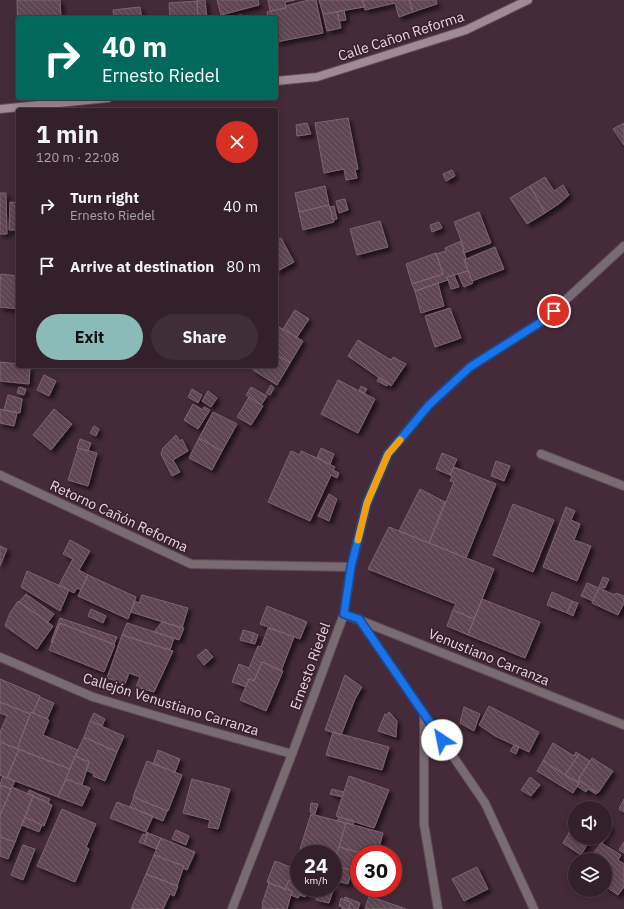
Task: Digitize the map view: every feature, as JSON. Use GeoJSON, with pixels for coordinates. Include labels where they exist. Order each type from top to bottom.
{"type":"FeatureCollection","features":[{"type":"Feature","properties":{"kind":"main road","name":"Calle Cañon Reforma"},"geometry":{"type":"LineString","coordinates":[[278,81],[317,77],[466,30],[528,0]]}},
{"type":"Feature","properties":{"kind":"main road"},"geometry":{"type":"LineString","coordinates":[[0,109],[88,100]]}},
{"type":"Feature","properties":{"kind":"street","name":"Ernesto Riedel"},"geometry":{"type":"LineString","coordinates":[[232,909],[344,614],[351,567],[367,503],[388,454],[424,411],[470,367],[544,320],[624,246]]}},
{"type":"Feature","properties":{"kind":"street"},"geometry":{"type":"LineString","coordinates":[[541,454],[624,486]]}},
{"type":"Feature","properties":{"kind":"street","name":"Retorno Cañón Reforma"},"geometry":{"type":"LineString","coordinates":[[0,475],[191,564],[351,567]]}},
{"type":"Feature","properties":{"kind":"street","name":"Venustiano Carranza"},"geometry":{"type":"LineString","coordinates":[[344,614],[624,725]]}},
{"type":"Feature","properties":{"kind":"street"},"geometry":{"type":"LineString","coordinates":[[359,619],[485,803],[534,909]]}},
{"type":"Feature","properties":{"kind":"street","name":"Callejón Venustiano Carranza"},"geometry":{"type":"LineString","coordinates":[[0,657],[93,696],[170,720],[292,754]]}},
{"type":"Feature","properties":{"kind":"street"},"geometry":{"type":"LineString","coordinates":[[424,714],[424,824],[438,909]]}},
{"type":"Feature","properties":{"kind":"building"},"geometry":{"type":"Polygon","coordinates":[[[17,0],[60,0],[61,16],[17,16],[17,0]]]}},
{"type":"Feature","properties":{"kind":"building"},"geometry":{"type":"Polygon","coordinates":[[[197,0],[205,0],[207,16],[198,16],[197,0]]]}},
{"type":"Feature","properties":{"kind":"building"},"geometry":{"type":"Polygon","coordinates":[[[217,0],[258,0],[259,5],[221,15],[217,0]]]}},
{"type":"Feature","properties":{"kind":"building"},"geometry":{"type":"Polygon","coordinates":[[[268,0],[295,0],[285,2],[286,8],[270,11],[268,0]]]}},
{"type":"Feature","properties":{"kind":"building"},"geometry":{"type":"Polygon","coordinates":[[[309,0],[316,0],[323,33],[278,42],[278,16],[268,16],[267,12],[286,8],[285,6],[309,0]]]}},
{"type":"Feature","properties":{"kind":"building"},"geometry":{"type":"Polygon","coordinates":[[[319,0],[363,0],[364,7],[323,14],[319,0]]]}},
{"type":"Feature","properties":{"kind":"building"},"geometry":{"type":"Polygon","coordinates":[[[363,0],[409,0],[413,12],[399,17],[395,3],[365,10],[363,0]]]}},
{"type":"Feature","properties":{"kind":"building"},"geometry":{"type":"Polygon","coordinates":[[[409,0],[436,0],[437,4],[413,12],[409,0]]]}},
{"type":"Feature","properties":{"kind":"building"},"geometry":{"type":"Polygon","coordinates":[[[197,1],[198,16],[170,16],[169,3],[197,1]]]}},
{"type":"Feature","properties":{"kind":"building"},"geometry":{"type":"Polygon","coordinates":[[[140,7],[142,16],[114,16],[113,10],[140,7]]]}},
{"type":"Feature","properties":{"kind":"building"},"geometry":{"type":"Polygon","coordinates":[[[344,10],[346,20],[339,21],[337,12],[344,10]]]}},
{"type":"Feature","properties":{"kind":"building"},"geometry":{"type":"Polygon","coordinates":[[[337,12],[341,28],[327,31],[323,14],[337,12]]]}},
{"type":"Feature","properties":{"kind":"building"},"geometry":{"type":"Polygon","coordinates":[[[348,118],[358,169],[355,170],[357,178],[346,180],[344,169],[324,173],[315,123],[348,118]]]}},
{"type":"Feature","properties":{"kind":"building"},"geometry":{"type":"Polygon","coordinates":[[[307,123],[311,134],[297,136],[296,125],[307,123]]]}},
{"type":"Feature","properties":{"kind":"building"},"geometry":{"type":"Polygon","coordinates":[[[624,123],[624,145],[613,129],[624,123]]]}},
{"type":"Feature","properties":{"kind":"building"},"geometry":{"type":"Polygon","coordinates":[[[452,170],[455,176],[446,181],[443,174],[452,170]]]}},
{"type":"Feature","properties":{"kind":"building"},"geometry":{"type":"Polygon","coordinates":[[[545,177],[554,191],[563,185],[569,195],[545,213],[530,186],[545,177]]]}},
{"type":"Feature","properties":{"kind":"building"},"geometry":{"type":"Polygon","coordinates":[[[325,186],[329,205],[299,212],[295,193],[325,186]]]}},
{"type":"Feature","properties":{"kind":"building"},"geometry":{"type":"Polygon","coordinates":[[[530,186],[545,213],[527,224],[510,198],[530,186]]]}},
{"type":"Feature","properties":{"kind":"building"},"geometry":{"type":"Polygon","coordinates":[[[0,193],[6,193],[7,234],[0,234],[0,193]]]}},
{"type":"Feature","properties":{"kind":"building"},"geometry":{"type":"Polygon","coordinates":[[[345,199],[348,210],[339,213],[336,201],[345,199]]]}},
{"type":"Feature","properties":{"kind":"building"},"geometry":{"type":"Polygon","coordinates":[[[10,202],[16,203],[16,230],[9,230],[10,202]]]}},
{"type":"Feature","properties":{"kind":"building"},"geometry":{"type":"Polygon","coordinates":[[[329,205],[334,222],[303,230],[299,212],[329,205]]]}},
{"type":"Feature","properties":{"kind":"building"},"geometry":{"type":"Polygon","coordinates":[[[334,206],[337,219],[333,220],[330,207],[334,206]]]}},
{"type":"Feature","properties":{"kind":"building"},"geometry":{"type":"Polygon","coordinates":[[[479,212],[491,243],[464,253],[464,248],[454,222],[479,212]]]}},
{"type":"Feature","properties":{"kind":"building"},"geometry":{"type":"Polygon","coordinates":[[[380,221],[388,247],[357,255],[350,229],[380,221]]]}},
{"type":"Feature","properties":{"kind":"building"},"geometry":{"type":"Polygon","coordinates":[[[439,222],[442,228],[432,232],[430,225],[439,222]]]}},
{"type":"Feature","properties":{"kind":"building"},"geometry":{"type":"Polygon","coordinates":[[[281,238],[294,262],[278,271],[278,240],[281,238]]]}},
{"type":"Feature","properties":{"kind":"building"},"geometry":{"type":"Polygon","coordinates":[[[461,241],[466,259],[464,260],[468,271],[447,277],[448,280],[415,291],[412,284],[443,274],[436,254],[446,251],[445,248],[461,241]]]}},
{"type":"Feature","properties":{"kind":"building"},"geometry":{"type":"Polygon","coordinates":[[[495,247],[504,269],[472,281],[464,260],[495,247]]]}},
{"type":"Feature","properties":{"kind":"building"},"geometry":{"type":"Polygon","coordinates":[[[436,253],[443,274],[412,284],[406,264],[436,253]]]}},
{"type":"Feature","properties":{"kind":"building"},"geometry":{"type":"Polygon","coordinates":[[[468,271],[473,283],[464,287],[458,274],[468,271]]]}},
{"type":"Feature","properties":{"kind":"building"},"geometry":{"type":"Polygon","coordinates":[[[1,274],[16,276],[16,309],[0,307],[1,274]]]}},
{"type":"Feature","properties":{"kind":"building"},"geometry":{"type":"Polygon","coordinates":[[[454,275],[459,287],[451,289],[447,277],[454,275]]]}},
{"type":"Feature","properties":{"kind":"building"},"geometry":{"type":"Polygon","coordinates":[[[438,283],[444,306],[421,313],[415,291],[438,283]]]}},
{"type":"Feature","properties":{"kind":"building"},"geometry":{"type":"Polygon","coordinates":[[[450,308],[461,338],[435,347],[425,316],[450,308]]]}},
{"type":"Feature","properties":{"kind":"building"},"geometry":{"type":"Polygon","coordinates":[[[295,310],[309,319],[297,337],[283,329],[295,310]]]}},
{"type":"Feature","properties":{"kind":"building"},"geometry":{"type":"Polygon","coordinates":[[[279,327],[303,341],[290,363],[278,355],[279,327]]]}},
{"type":"Feature","properties":{"kind":"building"},"geometry":{"type":"Polygon","coordinates":[[[358,340],[391,360],[393,357],[406,364],[391,386],[348,356],[358,340]]]}},
{"type":"Feature","properties":{"kind":"building"},"geometry":{"type":"Polygon","coordinates":[[[278,355],[290,363],[277,385],[253,370],[254,368],[278,368],[278,355]]]}},
{"type":"Feature","properties":{"kind":"building"},"geometry":{"type":"Polygon","coordinates":[[[0,362],[16,364],[16,368],[30,368],[29,384],[0,381],[0,362]]]}},
{"type":"Feature","properties":{"kind":"building"},"geometry":{"type":"Polygon","coordinates":[[[44,375],[56,381],[49,396],[37,390],[44,375]]]}},
{"type":"Feature","properties":{"kind":"building"},"geometry":{"type":"Polygon","coordinates":[[[379,377],[389,384],[387,386],[377,381],[379,377]]]}},
{"type":"Feature","properties":{"kind":"building"},"geometry":{"type":"Polygon","coordinates":[[[338,380],[375,399],[358,433],[321,414],[338,380]]]}},
{"type":"Feature","properties":{"kind":"building"},"geometry":{"type":"Polygon","coordinates":[[[271,385],[274,388],[270,395],[266,393],[271,385]]]}},
{"type":"Feature","properties":{"kind":"building"},"geometry":{"type":"Polygon","coordinates":[[[361,386],[367,389],[364,394],[359,391],[361,386]]]}},
{"type":"Feature","properties":{"kind":"building"},"geometry":{"type":"Polygon","coordinates":[[[19,387],[26,389],[24,395],[17,393],[19,387]]]}},
{"type":"Feature","properties":{"kind":"building"},"geometry":{"type":"Polygon","coordinates":[[[251,387],[267,396],[261,405],[246,395],[251,387]]]}},
{"type":"Feature","properties":{"kind":"building"},"geometry":{"type":"Polygon","coordinates":[[[192,389],[202,395],[198,403],[188,397],[192,389]]]}},
{"type":"Feature","properties":{"kind":"building"},"geometry":{"type":"Polygon","coordinates":[[[208,391],[217,398],[211,407],[202,401],[208,391]]]}},
{"type":"Feature","properties":{"kind":"building"},"geometry":{"type":"Polygon","coordinates":[[[8,395],[22,399],[20,413],[4,410],[8,395]]]}},
{"type":"Feature","properties":{"kind":"building"},"geometry":{"type":"Polygon","coordinates":[[[249,397],[263,406],[251,425],[237,417],[249,397]]]}},
{"type":"Feature","properties":{"kind":"building"},"geometry":{"type":"Polygon","coordinates":[[[193,404],[203,410],[204,407],[210,410],[198,429],[184,420],[193,404]]]}},
{"type":"Feature","properties":{"kind":"building"},"geometry":{"type":"Polygon","coordinates":[[[0,409],[17,413],[14,426],[0,423],[0,409]]]}},
{"type":"Feature","properties":{"kind":"building"},"geometry":{"type":"Polygon","coordinates":[[[54,409],[72,424],[51,450],[33,435],[54,409]]]}},
{"type":"Feature","properties":{"kind":"building"},"geometry":{"type":"Polygon","coordinates":[[[213,412],[237,424],[222,451],[199,438],[213,412]]]}},
{"type":"Feature","properties":{"kind":"building"},"geometry":{"type":"Polygon","coordinates":[[[94,426],[99,429],[96,436],[90,433],[94,426]]]}},
{"type":"Feature","properties":{"kind":"building"},"geometry":{"type":"Polygon","coordinates":[[[176,435],[180,441],[182,439],[188,451],[173,460],[180,472],[172,476],[161,454],[163,448],[176,435]]]}},
{"type":"Feature","properties":{"kind":"building"},"geometry":{"type":"Polygon","coordinates":[[[199,438],[222,451],[212,470],[189,458],[199,438]]]}},
{"type":"Feature","properties":{"kind":"building"},"geometry":{"type":"Polygon","coordinates":[[[80,439],[91,443],[88,451],[77,448],[80,439]]]}},
{"type":"Feature","properties":{"kind":"building"},"geometry":{"type":"Polygon","coordinates":[[[78,448],[97,453],[88,486],[68,480],[78,448]]]}},
{"type":"Feature","properties":{"kind":"building"},"geometry":{"type":"Polygon","coordinates":[[[321,448],[334,454],[330,464],[317,458],[321,448]]]}},
{"type":"Feature","properties":{"kind":"building"},"geometry":{"type":"Polygon","coordinates":[[[291,451],[300,455],[301,451],[317,458],[335,467],[333,470],[339,473],[337,478],[331,475],[310,521],[268,502],[291,451]]]}},
{"type":"Feature","properties":{"kind":"building"},"geometry":{"type":"Polygon","coordinates":[[[442,453],[457,459],[450,475],[436,469],[442,453]]]}},
{"type":"Feature","properties":{"kind":"building"},"geometry":{"type":"Polygon","coordinates":[[[496,461],[510,466],[504,481],[491,476],[496,461]]]}},
{"type":"Feature","properties":{"kind":"building"},"geometry":{"type":"Polygon","coordinates":[[[454,467],[496,484],[466,558],[429,543],[454,482],[450,481],[452,476],[450,475],[454,467]]]}},
{"type":"Feature","properties":{"kind":"building"},"geometry":{"type":"Polygon","coordinates":[[[420,489],[445,502],[429,543],[399,531],[420,489]]]}},
{"type":"Feature","properties":{"kind":"building"},"geometry":{"type":"Polygon","coordinates":[[[329,494],[337,499],[329,521],[318,516],[329,494]]]}},
{"type":"Feature","properties":{"kind":"building"},"geometry":{"type":"Polygon","coordinates":[[[513,504],[554,520],[533,572],[493,555],[513,504]]]}},
{"type":"Feature","properties":{"kind":"building"},"geometry":{"type":"Polygon","coordinates":[[[566,507],[575,511],[571,520],[580,524],[574,540],[591,546],[577,581],[543,567],[566,507]]]}},
{"type":"Feature","properties":{"kind":"building"},"geometry":{"type":"Polygon","coordinates":[[[389,527],[494,569],[474,619],[453,610],[456,604],[368,569],[389,527]]]}},
{"type":"Feature","properties":{"kind":"building"},"geometry":{"type":"Polygon","coordinates":[[[70,540],[90,551],[79,570],[88,575],[81,590],[77,588],[74,593],[59,585],[73,559],[63,554],[70,540]]]}},
{"type":"Feature","properties":{"kind":"building"},"geometry":{"type":"Polygon","coordinates":[[[0,546],[7,549],[0,566],[0,546]]]}},
{"type":"Feature","properties":{"kind":"building"},"geometry":{"type":"Polygon","coordinates":[[[27,571],[69,590],[60,611],[21,587],[27,571]]]}},
{"type":"Feature","properties":{"kind":"building"},"geometry":{"type":"Polygon","coordinates":[[[88,575],[136,597],[128,619],[78,596],[88,575]]]}},
{"type":"Feature","properties":{"kind":"building"},"geometry":{"type":"Polygon","coordinates":[[[603,577],[609,579],[605,588],[599,587],[603,577]]]}},
{"type":"Feature","properties":{"kind":"building"},"geometry":{"type":"Polygon","coordinates":[[[587,583],[599,588],[593,601],[581,596],[587,583]]]}},
{"type":"Feature","properties":{"kind":"building"},"geometry":{"type":"Polygon","coordinates":[[[599,588],[615,595],[616,593],[624,596],[624,603],[618,615],[592,603],[599,588]]]}},
{"type":"Feature","properties":{"kind":"building"},"geometry":{"type":"Polygon","coordinates":[[[552,592],[572,601],[567,613],[547,605],[552,592]]]}},
{"type":"Feature","properties":{"kind":"building"},"geometry":{"type":"Polygon","coordinates":[[[26,594],[54,614],[48,622],[19,602],[26,594]]]}},
{"type":"Feature","properties":{"kind":"building"},"geometry":{"type":"Polygon","coordinates":[[[142,595],[188,608],[182,628],[131,612],[135,601],[139,603],[142,595]]]}},
{"type":"Feature","properties":{"kind":"building"},"geometry":{"type":"Polygon","coordinates":[[[482,599],[540,622],[525,658],[468,635],[482,599]]]}},
{"type":"Feature","properties":{"kind":"building"},"geometry":{"type":"Polygon","coordinates":[[[18,601],[53,626],[37,649],[5,626],[10,613],[18,601]]]}},
{"type":"Feature","properties":{"kind":"building"},"geometry":{"type":"Polygon","coordinates":[[[572,601],[578,603],[573,616],[567,613],[572,601]]]}},
{"type":"Feature","properties":{"kind":"building"},"geometry":{"type":"Polygon","coordinates":[[[267,606],[307,622],[300,639],[260,624],[267,606]]]}},
{"type":"Feature","properties":{"kind":"building"},"geometry":{"type":"Polygon","coordinates":[[[91,609],[106,616],[103,623],[88,616],[91,609]]]}},
{"type":"Feature","properties":{"kind":"building"},"geometry":{"type":"Polygon","coordinates":[[[453,610],[474,619],[468,635],[447,626],[453,610]]]}},
{"type":"Feature","properties":{"kind":"building"},"geometry":{"type":"Polygon","coordinates":[[[60,618],[117,637],[114,644],[60,623],[52,643],[51,642],[60,618]]]}},
{"type":"Feature","properties":{"kind":"building"},"geometry":{"type":"Polygon","coordinates":[[[162,622],[184,628],[179,640],[154,632],[162,622]]]}},
{"type":"Feature","properties":{"kind":"building"},"geometry":{"type":"Polygon","coordinates":[[[60,623],[115,645],[104,672],[49,650],[60,623]]]}},
{"type":"Feature","properties":{"kind":"building"},"geometry":{"type":"Polygon","coordinates":[[[127,623],[174,638],[170,650],[122,635],[127,623]]]}},
{"type":"Feature","properties":{"kind":"building"},"geometry":{"type":"Polygon","coordinates":[[[268,628],[294,637],[281,671],[262,662],[254,681],[249,679],[246,687],[232,682],[239,664],[249,668],[258,646],[261,647],[268,628]]]}},
{"type":"Feature","properties":{"kind":"building"},"geometry":{"type":"Polygon","coordinates":[[[243,630],[254,633],[251,643],[240,640],[243,630]]]}},
{"type":"Feature","properties":{"kind":"building"},"geometry":{"type":"Polygon","coordinates":[[[254,633],[258,635],[255,644],[251,643],[254,633]]]}},
{"type":"Feature","properties":{"kind":"building"},"geometry":{"type":"Polygon","coordinates":[[[122,635],[173,651],[154,692],[136,687],[140,677],[129,673],[125,684],[107,678],[122,635]]]}},
{"type":"Feature","properties":{"kind":"building"},"geometry":{"type":"Polygon","coordinates":[[[206,649],[213,657],[204,665],[197,656],[206,649]]]}},
{"type":"Feature","properties":{"kind":"building"},"geometry":{"type":"Polygon","coordinates":[[[262,662],[283,671],[266,711],[240,700],[249,679],[254,681],[262,662]]]}},
{"type":"Feature","properties":{"kind":"building"},"geometry":{"type":"Polygon","coordinates":[[[345,675],[362,687],[355,699],[341,735],[325,730],[345,675]]]}},
{"type":"Feature","properties":{"kind":"building"},"geometry":{"type":"Polygon","coordinates":[[[0,679],[40,696],[33,713],[31,712],[30,714],[0,702],[0,679]]]}},
{"type":"Feature","properties":{"kind":"building"},"geometry":{"type":"Polygon","coordinates":[[[40,697],[54,703],[47,719],[33,713],[40,697]]]}},
{"type":"Feature","properties":{"kind":"building"},"geometry":{"type":"Polygon","coordinates":[[[0,702],[30,714],[17,749],[0,742],[0,732],[7,716],[0,713],[0,702]]]}},
{"type":"Feature","properties":{"kind":"building"},"geometry":{"type":"Polygon","coordinates":[[[489,706],[539,732],[529,752],[495,736],[479,725],[489,706]]]}},
{"type":"Feature","properties":{"kind":"building"},"geometry":{"type":"Polygon","coordinates":[[[464,707],[480,714],[474,731],[460,723],[464,707]]]}},
{"type":"Feature","properties":{"kind":"building"},"geometry":{"type":"Polygon","coordinates":[[[31,712],[49,720],[43,735],[78,750],[70,769],[17,749],[31,712]]]}},
{"type":"Feature","properties":{"kind":"building"},"geometry":{"type":"Polygon","coordinates":[[[389,712],[397,721],[396,737],[378,731],[385,714],[387,715],[389,712]]]}},
{"type":"Feature","properties":{"kind":"building"},"geometry":{"type":"Polygon","coordinates":[[[94,713],[105,719],[102,726],[90,721],[94,713]]]}},
{"type":"Feature","properties":{"kind":"building"},"geometry":{"type":"Polygon","coordinates":[[[90,721],[124,736],[117,752],[84,737],[90,721]]]}},
{"type":"Feature","properties":{"kind":"building"},"geometry":{"type":"Polygon","coordinates":[[[333,732],[389,747],[382,770],[326,755],[333,732]]]}},
{"type":"Feature","properties":{"kind":"building"},"geometry":{"type":"Polygon","coordinates":[[[84,737],[117,752],[105,781],[93,776],[94,774],[86,770],[89,762],[75,756],[84,737]]]}},
{"type":"Feature","properties":{"kind":"building"},"geometry":{"type":"Polygon","coordinates":[[[0,742],[19,749],[7,778],[0,775],[0,742]]]}},
{"type":"Feature","properties":{"kind":"building"},"geometry":{"type":"Polygon","coordinates":[[[553,743],[574,756],[576,752],[579,754],[565,775],[543,761],[553,743]]]}},
{"type":"Feature","properties":{"kind":"building"},"geometry":{"type":"Polygon","coordinates":[[[514,745],[519,747],[516,754],[510,751],[514,745]]]}},
{"type":"Feature","properties":{"kind":"building"},"geometry":{"type":"Polygon","coordinates":[[[19,749],[70,769],[58,797],[7,778],[19,749]]]}},
{"type":"Feature","properties":{"kind":"building"},"geometry":{"type":"Polygon","coordinates":[[[158,750],[180,759],[175,772],[153,764],[158,750]]]}},
{"type":"Feature","properties":{"kind":"building"},"geometry":{"type":"Polygon","coordinates":[[[579,754],[590,761],[578,780],[580,781],[578,783],[565,775],[579,754]]]}},
{"type":"Feature","properties":{"kind":"building"},"geometry":{"type":"Polygon","coordinates":[[[75,756],[89,762],[82,785],[66,779],[75,756]]]}},
{"type":"Feature","properties":{"kind":"building"},"geometry":{"type":"Polygon","coordinates":[[[592,758],[613,771],[598,793],[578,780],[592,758]]]}},
{"type":"Feature","properties":{"kind":"building"},"geometry":{"type":"Polygon","coordinates":[[[147,761],[182,775],[168,811],[133,797],[147,761]]]}},
{"type":"Feature","properties":{"kind":"building"},"geometry":{"type":"Polygon","coordinates":[[[543,761],[579,783],[573,793],[537,771],[543,761]]]}},
{"type":"Feature","properties":{"kind":"building"},"geometry":{"type":"Polygon","coordinates":[[[3,776],[15,781],[11,789],[0,785],[3,776]]]}},
{"type":"Feature","properties":{"kind":"building"},"geometry":{"type":"Polygon","coordinates":[[[349,776],[389,790],[374,828],[336,816],[349,776]]]}},
{"type":"Feature","properties":{"kind":"building"},"geometry":{"type":"Polygon","coordinates":[[[530,777],[540,785],[531,796],[521,790],[530,777]]]}},
{"type":"Feature","properties":{"kind":"building"},"geometry":{"type":"Polygon","coordinates":[[[66,779],[90,788],[82,806],[58,797],[66,779]]]}},
{"type":"Feature","properties":{"kind":"building"},"geometry":{"type":"Polygon","coordinates":[[[192,779],[230,789],[218,829],[208,827],[210,820],[183,813],[192,779]]]}},
{"type":"Feature","properties":{"kind":"building"},"geometry":{"type":"Polygon","coordinates":[[[580,781],[597,792],[596,794],[588,789],[586,792],[577,786],[580,781]]]}},
{"type":"Feature","properties":{"kind":"building"},"geometry":{"type":"Polygon","coordinates":[[[0,785],[11,789],[0,816],[0,785]]]}},
{"type":"Feature","properties":{"kind":"building"},"geometry":{"type":"Polygon","coordinates":[[[12,787],[33,796],[15,842],[0,837],[0,816],[12,787]]]}},
{"type":"Feature","properties":{"kind":"building"},"geometry":{"type":"Polygon","coordinates":[[[332,789],[344,792],[342,797],[330,794],[332,789]]]}},
{"type":"Feature","properties":{"kind":"building"},"geometry":{"type":"Polygon","coordinates":[[[29,790],[50,799],[48,803],[28,794],[29,790]]]}},
{"type":"Feature","properties":{"kind":"building"},"geometry":{"type":"Polygon","coordinates":[[[33,796],[52,805],[44,826],[25,817],[33,796]]]}},
{"type":"Feature","properties":{"kind":"building"},"geometry":{"type":"Polygon","coordinates":[[[134,797],[167,811],[163,821],[130,807],[134,797]]]}},
{"type":"Feature","properties":{"kind":"building"},"geometry":{"type":"Polygon","coordinates":[[[624,799],[624,812],[619,809],[624,799]]]}},
{"type":"Feature","properties":{"kind":"building"},"geometry":{"type":"Polygon","coordinates":[[[117,802],[153,816],[146,832],[110,818],[117,802]]]}},
{"type":"Feature","properties":{"kind":"building"},"geometry":{"type":"Polygon","coordinates":[[[311,803],[318,804],[315,814],[310,812],[311,803]]]}},
{"type":"Feature","properties":{"kind":"building"},"geometry":{"type":"Polygon","coordinates":[[[62,809],[96,824],[86,847],[89,849],[75,882],[37,866],[62,809]]]}},
{"type":"Feature","properties":{"kind":"building"},"geometry":{"type":"Polygon","coordinates":[[[311,814],[346,823],[339,845],[301,845],[311,814]]]}},
{"type":"Feature","properties":{"kind":"building"},"geometry":{"type":"Polygon","coordinates":[[[25,817],[42,825],[39,832],[22,825],[25,817]]]}},
{"type":"Feature","properties":{"kind":"building"},"geometry":{"type":"Polygon","coordinates":[[[339,817],[354,821],[353,825],[337,821],[339,817]]]}},
{"type":"Feature","properties":{"kind":"building"},"geometry":{"type":"Polygon","coordinates":[[[346,823],[383,833],[380,845],[350,845],[350,850],[342,848],[342,845],[340,845],[346,823]]]}},
{"type":"Feature","properties":{"kind":"building"},"geometry":{"type":"Polygon","coordinates":[[[176,830],[189,836],[186,845],[172,839],[176,830]]]}},
{"type":"Feature","properties":{"kind":"building"},"geometry":{"type":"Polygon","coordinates":[[[147,832],[148,833],[144,844],[139,842],[143,834],[145,835],[147,832]]]}},
{"type":"Feature","properties":{"kind":"building"},"geometry":{"type":"Polygon","coordinates":[[[148,833],[161,838],[156,849],[144,844],[148,833]]]}},
{"type":"Feature","properties":{"kind":"building"},"geometry":{"type":"Polygon","coordinates":[[[568,834],[568,845],[587,845],[582,853],[578,853],[563,843],[568,834]]]}},
{"type":"Feature","properties":{"kind":"building"},"geometry":{"type":"Polygon","coordinates":[[[0,837],[15,842],[8,859],[0,856],[0,837]]]}},
{"type":"Feature","properties":{"kind":"building"},"geometry":{"type":"Polygon","coordinates":[[[161,838],[195,852],[187,870],[183,868],[184,866],[154,855],[161,838]]]}},
{"type":"Feature","properties":{"kind":"building"},"geometry":{"type":"Polygon","coordinates":[[[624,842],[624,853],[619,850],[624,842]]]}},
{"type":"Feature","properties":{"kind":"building"},"geometry":{"type":"Polygon","coordinates":[[[23,845],[35,849],[23,880],[11,875],[23,845]]]}},
{"type":"Feature","properties":{"kind":"building"},"geometry":{"type":"Polygon","coordinates":[[[600,845],[604,845],[621,855],[618,860],[624,864],[624,887],[618,895],[612,891],[612,853],[594,853],[600,845]]]}},
{"type":"Feature","properties":{"kind":"building"},"geometry":{"type":"Polygon","coordinates":[[[342,848],[350,850],[350,870],[342,868],[342,848]]]}},
{"type":"Feature","properties":{"kind":"building"},"geometry":{"type":"Polygon","coordinates":[[[154,855],[184,866],[177,886],[146,874],[154,855]]]}},
{"type":"Feature","properties":{"kind":"building"},"geometry":{"type":"Polygon","coordinates":[[[275,861],[290,867],[290,880],[285,889],[267,882],[275,861]]]}},
{"type":"Feature","properties":{"kind":"building"},"geometry":{"type":"Polygon","coordinates":[[[477,867],[488,889],[464,901],[452,879],[477,867]]]}},
{"type":"Feature","properties":{"kind":"building"},"geometry":{"type":"Polygon","coordinates":[[[342,868],[350,870],[348,884],[342,882],[342,868]]]}},
{"type":"Feature","properties":{"kind":"building"},"geometry":{"type":"Polygon","coordinates":[[[146,874],[178,886],[174,896],[170,894],[163,909],[131,909],[146,874]]]}},
{"type":"Feature","properties":{"kind":"building"},"geometry":{"type":"Polygon","coordinates":[[[290,880],[290,890],[285,889],[290,880]]]}},
{"type":"Feature","properties":{"kind":"building"},"geometry":{"type":"Polygon","coordinates":[[[269,883],[290,890],[290,897],[287,909],[262,909],[262,904],[269,883]]]}},
{"type":"Feature","properties":{"kind":"building"},"geometry":{"type":"Polygon","coordinates":[[[317,897],[331,897],[329,903],[316,900],[317,897]]]}},
{"type":"Feature","properties":{"kind":"building"},"geometry":{"type":"Polygon","coordinates":[[[345,897],[360,903],[358,909],[348,909],[351,902],[344,900],[345,897]]]}},
{"type":"Feature","properties":{"kind":"building"},"geometry":{"type":"Polygon","coordinates":[[[369,897],[372,897],[406,909],[365,909],[369,897]]]}},
{"type":"Feature","properties":{"kind":"building"},"geometry":{"type":"Polygon","coordinates":[[[341,898],[351,902],[348,909],[342,909],[342,907],[339,906],[341,898]]]}},
{"type":"Feature","properties":{"kind":"slow traffic"},"geometry":{"type":"LineString","coordinates":[[358,540],[367,503],[388,454],[400,440]]}},
{"type":"Feature","properties":{"kind":"route"},"geometry":{"type":"LineString","coordinates":[[442,740],[359,619],[344,614],[351,567],[367,503],[388,454],[429,405],[470,367],[544,320],[554,311]]}}]}
